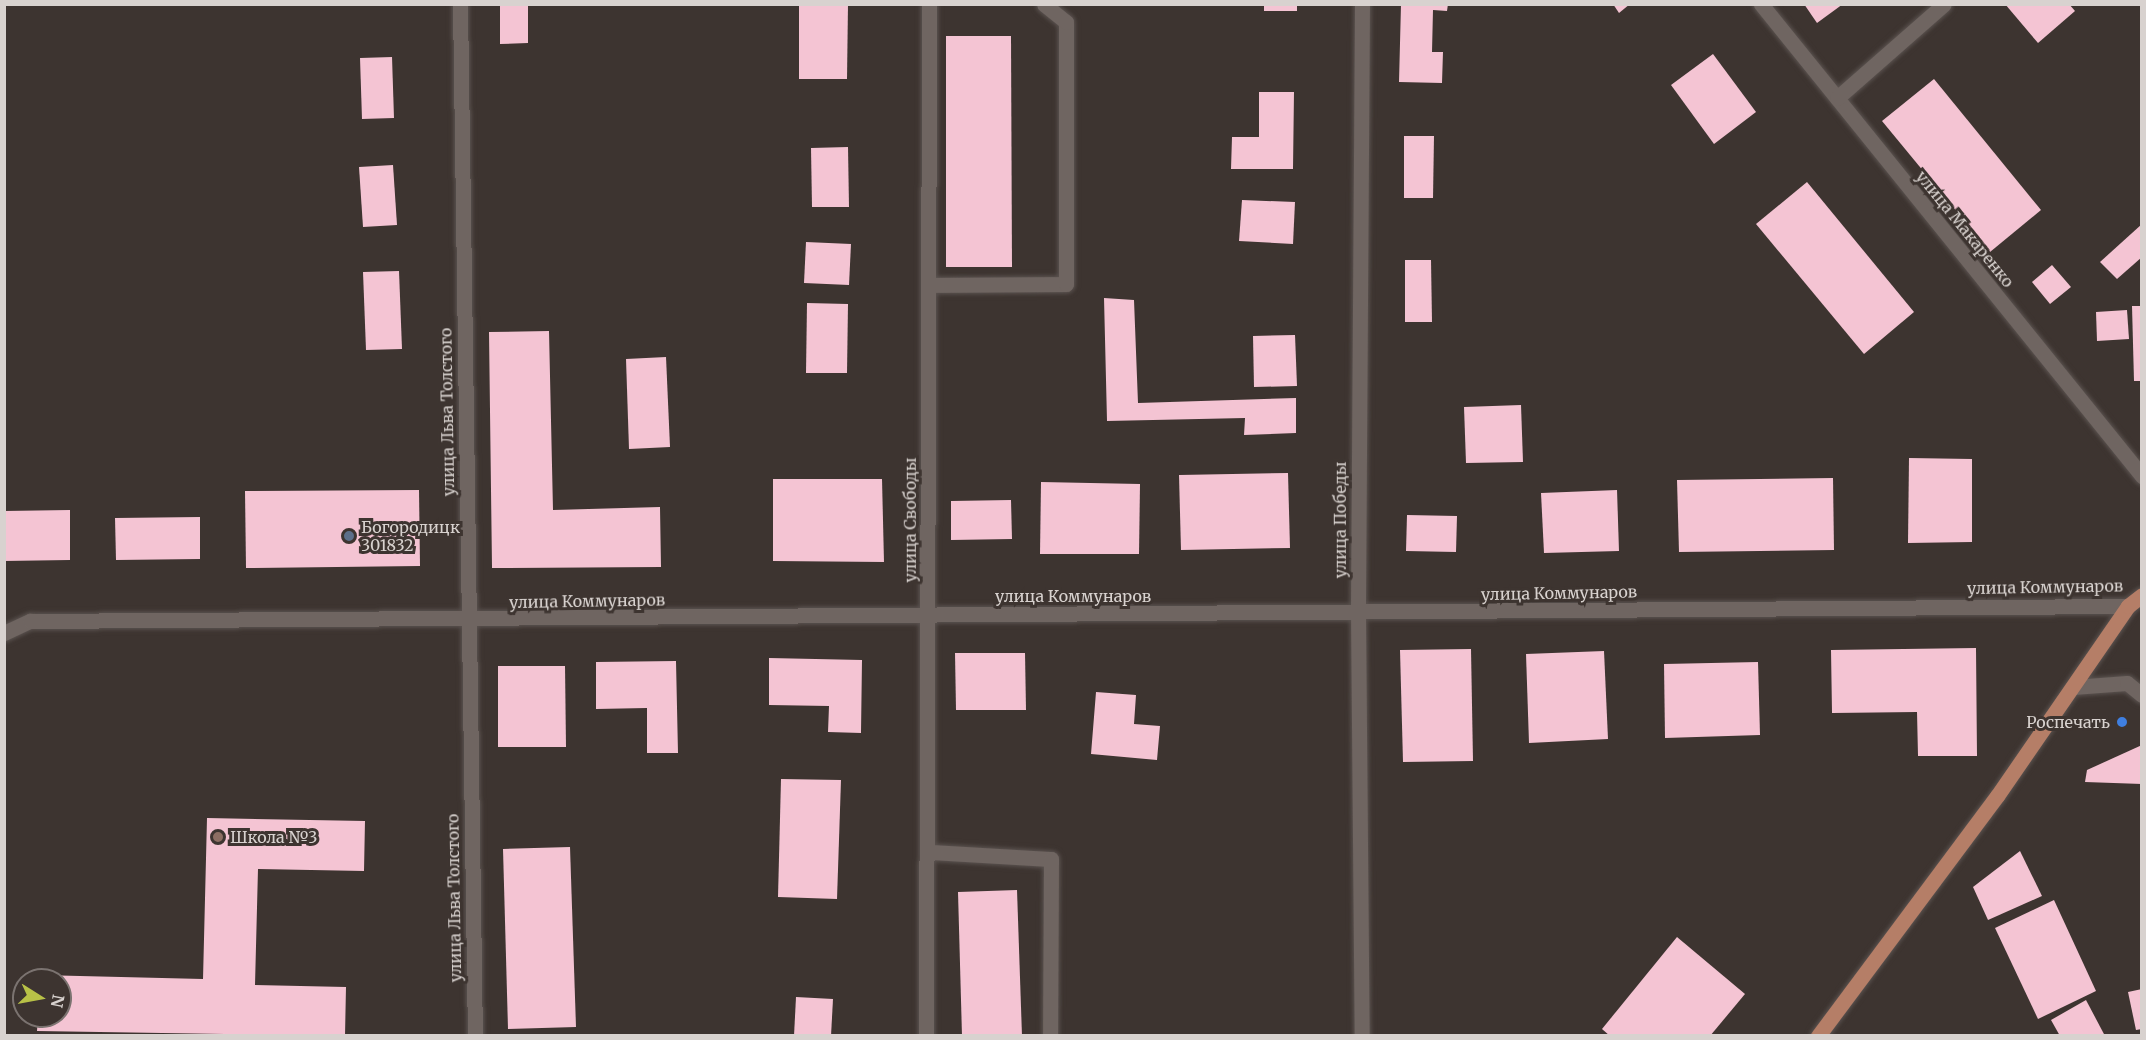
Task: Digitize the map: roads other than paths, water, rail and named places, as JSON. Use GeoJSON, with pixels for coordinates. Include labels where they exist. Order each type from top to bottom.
{"type":"FeatureCollection","features":[{"type":"Feature","properties":{"kind":"main road","name":"улица Коммунаров"},"geometry":{"type":"LineString","coordinates":[[2128,606],[2142,595]]}},
{"type":"Feature","properties":{"kind":"main road"},"geometry":{"type":"LineString","coordinates":[[1818,1035],[2073,687],[2128,606]]}},
{"type":"Feature","properties":{"kind":"street","name":"улица Льва Толстого"},"geometry":{"type":"LineString","coordinates":[[460,4],[475,1035]]}},
{"type":"Feature","properties":{"kind":"street","name":"улица Свободы"},"geometry":{"type":"LineString","coordinates":[[926,1035],[930,852],[927,614],[929,4]]}},
{"type":"Feature","properties":{"kind":"street"},"geometry":{"type":"LineString","coordinates":[[928,285],[1066,284],[1066,22],[1044,4]]}},
{"type":"Feature","properties":{"kind":"street","name":"улица Победы"},"geometry":{"type":"LineString","coordinates":[[1362,4],[1358,612],[1362,1035]]}},
{"type":"Feature","properties":{"kind":"street","name":"улица Макаренко"},"geometry":{"type":"LineString","coordinates":[[1761,4],[2142,476]]}},
{"type":"Feature","properties":{"kind":"street"},"geometry":{"type":"LineString","coordinates":[[1837,98],[1944,4]]}},
{"type":"Feature","properties":{"kind":"street","name":"улица Коммунаров"},"geometry":{"type":"LineString","coordinates":[[4,633],[30,621],[468,621],[927,614],[2128,606]]}},
{"type":"Feature","properties":{"kind":"street"},"geometry":{"type":"LineString","coordinates":[[2073,687],[2127,683],[2142,695]]}},
{"type":"Feature","properties":{"kind":"street"},"geometry":{"type":"LineString","coordinates":[[930,852],[1051,859],[1050,1035]]}},
{"type":"Feature","properties":{"kind":"place","name":"Богородицк 301832"},"geometry":{"type":"Point","coordinates":[349,536]}},
{"type":"Feature","properties":{"kind":"place","name":"Роспечать"},"geometry":{"type":"Point","coordinates":[2122,722]}},
{"type":"Feature","properties":{"kind":"place","name":"Школа №3"},"geometry":{"type":"Point","coordinates":[218,837]}}]}
